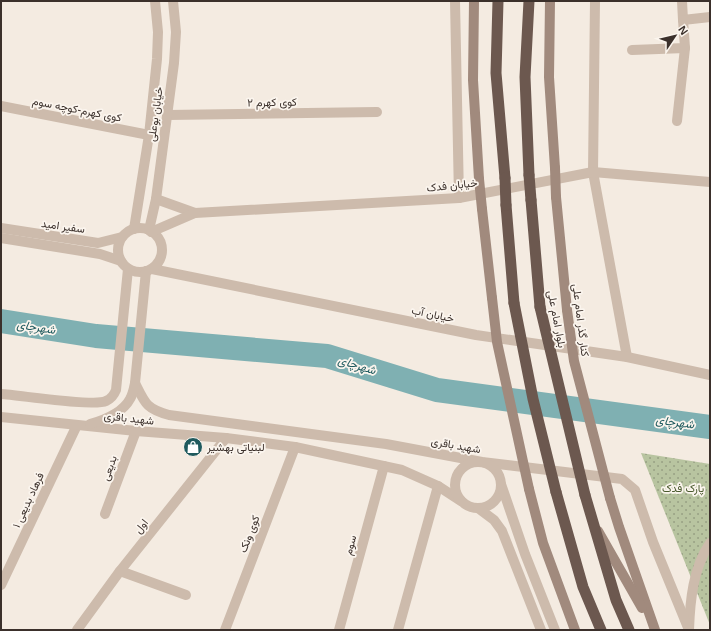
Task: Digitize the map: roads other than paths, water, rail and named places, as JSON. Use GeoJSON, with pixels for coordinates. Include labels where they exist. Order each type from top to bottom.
{"type":"FeatureCollection","features":[{"type":"Feature","properties":{"kind":"highway"},"geometry":{"type":"LineString","coordinates":[[498,1],[496,73],[514,303],[533,399],[556,492],[583,587],[601,630]]}},
{"type":"Feature","properties":{"kind":"highway","name":"بلوار امام علی"},"geometry":{"type":"LineString","coordinates":[[530,1],[525,77],[529,175],[540,307],[591,518],[616,600],[629,630]]}},
{"type":"Feature","properties":{"kind":"main road"},"geometry":{"type":"LineString","coordinates":[[474,1],[473,80],[479,180],[497,342],[529,489],[543,543],[575,630]]}},
{"type":"Feature","properties":{"kind":"main road","name":"کنار گذر امام علی"},"geometry":{"type":"LineString","coordinates":[[550,1],[549,77],[554,168],[567,310],[574,361],[610,498],[655,629]]}},
{"type":"Feature","properties":{"kind":"main road"},"geometry":{"type":"LineString","coordinates":[[591,518],[655,629]]}},
{"type":"Feature","properties":{"kind":"street","name":"خیابان بوعلی"},"geometry":{"type":"LineString","coordinates":[[134,229],[149,135],[158,32],[155,1]]}},
{"type":"Feature","properties":{"kind":"street","name":"خیابان بوعلی"},"geometry":{"type":"LineString","coordinates":[[150,231],[168,115],[174,63],[176,32],[173,1]]}},
{"type":"Feature","properties":{"kind":"street"},"geometry":{"type":"LineString","coordinates":[[455,1],[459,198]]}},
{"type":"Feature","properties":{"kind":"street"},"geometry":{"type":"LineString","coordinates":[[595,1],[593,172],[627,357]]}},
{"type":"Feature","properties":{"kind":"street"},"geometry":{"type":"LineString","coordinates":[[676,121],[685,48],[682,1]]}},
{"type":"Feature","properties":{"kind":"street"},"geometry":{"type":"LineString","coordinates":[[683,20],[710,17]]}},
{"type":"Feature","properties":{"kind":"street"},"geometry":{"type":"LineString","coordinates":[[632,50],[685,48]]}},
{"type":"Feature","properties":{"kind":"street","name":"کوی کهرم-کوچه سوم"},"geometry":{"type":"LineString","coordinates":[[1,106],[149,135]]}},
{"type":"Feature","properties":{"kind":"street","name":"کوی کهرم ۲"},"geometry":{"type":"LineString","coordinates":[[168,115],[377,112]]}},
{"type":"Feature","properties":{"kind":"street","name":"خیابان فدک"},"geometry":{"type":"LineString","coordinates":[[150,231],[195,213],[459,198],[593,172],[710,182]]}},
{"type":"Feature","properties":{"kind":"street","name":"خیابان فدک"},"geometry":{"type":"LineString","coordinates":[[156,199],[195,213]]}},
{"type":"Feature","properties":{"kind":"street","name":"سفیر امید"},"geometry":{"type":"LineString","coordinates":[[1,228],[98,243],[122,237]]}},
{"type":"Feature","properties":{"kind":"street"},"geometry":{"type":"LineString","coordinates":[[134,229],[144,229],[150,231],[160,241],[162,252],[159,261],[149,270],[138,272],[124,265],[118,252],[118,247],[122,237],[134,229]]}},
{"type":"Feature","properties":{"kind":"street","name":"سفیر امید"},"geometry":{"type":"LineString","coordinates":[[1,238],[100,254],[124,265]]}},
{"type":"Feature","properties":{"kind":"street","name":"شهید باقری"},"geometry":{"type":"LineString","coordinates":[[1,394],[90,403],[105,402],[114,395],[116,390],[124,265]]}},
{"type":"Feature","properties":{"kind":"street"},"geometry":{"type":"LineString","coordinates":[[81,425],[105,419],[123,407],[130,399],[135,383],[149,270]]}},
{"type":"Feature","properties":{"kind":"street","name":"خیابان آب"},"geometry":{"type":"LineString","coordinates":[[149,270],[476,335],[627,357],[710,375]]}},
{"type":"Feature","properties":{"kind":"street","name":"شهید باقری"},"geometry":{"type":"LineString","coordinates":[[135,383],[146,404],[155,412],[169,415],[386,444],[482,462],[622,479],[635,490],[653,542],[689,630]]}},
{"type":"Feature","properties":{"kind":"street","name":"شهید باقری"},"geometry":{"type":"LineString","coordinates":[[1,417],[136,431],[226,438],[295,447],[402,470],[438,486],[461,501]]}},
{"type":"Feature","properties":{"kind":"street","name":"فرهاد بدیعی ۱"},"geometry":{"type":"LineString","coordinates":[[1,585],[81,425]]}},
{"type":"Feature","properties":{"kind":"street","name":"بدیعی"},"geometry":{"type":"LineString","coordinates":[[105,514],[136,431]]}},
{"type":"Feature","properties":{"kind":"street","name":"اول"},"geometry":{"type":"LineString","coordinates":[[79,629],[120,571],[226,438]]}},
{"type":"Feature","properties":{"kind":"street","name":"کوی ونک"},"geometry":{"type":"LineString","coordinates":[[224,630],[295,447]]}},
{"type":"Feature","properties":{"kind":"street"},"geometry":{"type":"LineString","coordinates":[[502,484],[500,492],[492,504],[478,508],[466,505],[461,501],[455,488],[457,474],[467,464],[482,462],[490,464],[496,470],[500,476],[525,554],[555,630]]}},
{"type":"Feature","properties":{"kind":"street","name":"سوم"},"geometry":{"type":"LineString","coordinates":[[339,630],[384,466]]}},
{"type":"Feature","properties":{"kind":"street"},"geometry":{"type":"LineString","coordinates":[[398,630],[438,486]]}},
{"type":"Feature","properties":{"kind":"street"},"geometry":{"type":"LineString","coordinates":[[478,508],[494,520],[502,531],[541,630]]}},
{"type":"Feature","properties":{"kind":"street"},"geometry":{"type":"LineString","coordinates":[[689,630],[694,585],[699,562],[710,543]]}},
{"type":"Feature","properties":{"kind":"street"},"geometry":{"type":"LineString","coordinates":[[120,571],[186,595]]}},
{"type":"Feature","properties":{"kind":"waterway","name":"شهرچای"},"geometry":{"type":"LineString","coordinates":[[1,321],[96,336],[327,356],[437,390],[710,427]]}},
{"type":"Feature","properties":{"kind":"place","name":"لبنیاتی بهشیر"},"geometry":{"type":"Point","coordinates":[193,447]}},
{"type":"Feature","properties":{"kind":"park label","name":"پارک فدک"},"geometry":{"type":"Point","coordinates":[683,488]}}]}
